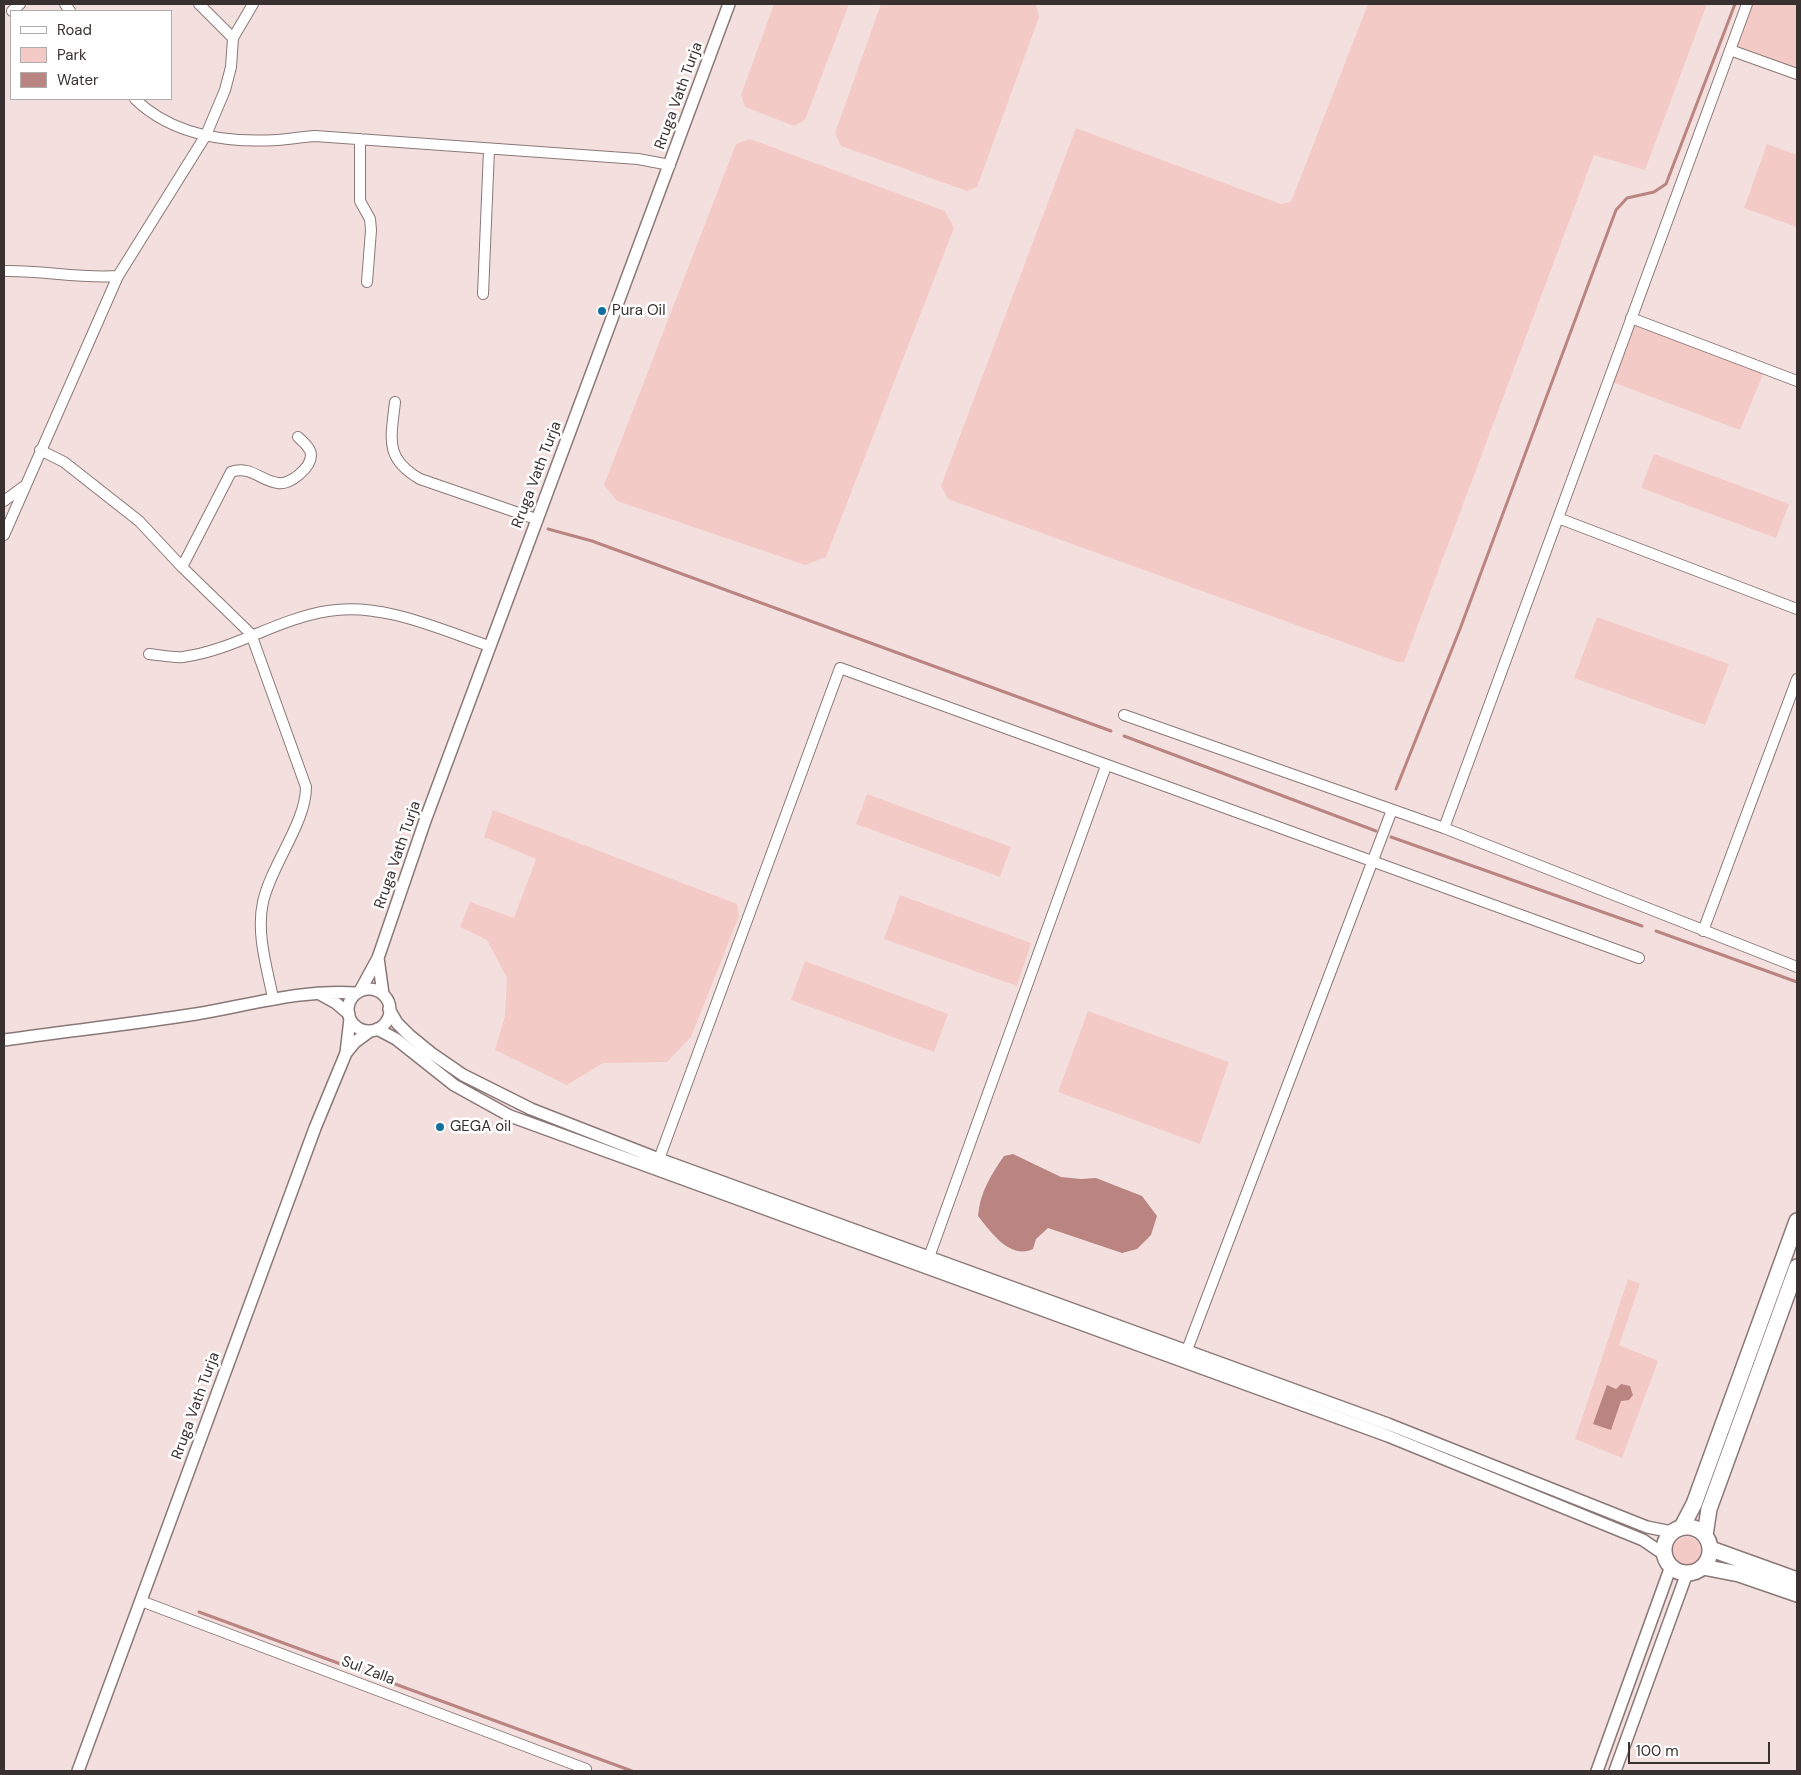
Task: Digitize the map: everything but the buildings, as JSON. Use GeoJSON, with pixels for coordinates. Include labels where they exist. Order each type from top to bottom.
{"type":"FeatureCollection","features":[{"type":"Feature","properties":{"kind":"main road"},"geometry":{"type":"LineString","coordinates":[[1797,1220],[1694,1504],[1677,1530],[1666,1540],[1668,1561],[1687,1573],[1703,1567],[1739,1574],[1797,1594]]}},
{"type":"Feature","properties":{"kind":"main road"},"geometry":{"type":"LineString","coordinates":[[1703,1567],[1708,1560],[1710,1509],[1797,1267]]}},
{"type":"Feature","properties":{"kind":"main road"},"geometry":{"type":"LineString","coordinates":[[1677,1530],[1693,1527],[1708,1542],[1797,1580]]}},
{"type":"Feature","properties":{"kind":"street"},"geometry":{"type":"LineString","coordinates":[[199,4],[232,38]]}},
{"type":"Feature","properties":{"kind":"street"},"geometry":{"type":"LineString","coordinates":[[4,535],[118,276],[206,135],[226,90],[231,67],[232,38],[253,4]]}},
{"type":"Feature","properties":{"kind":"street","name":"Rruga Vath Turja"},"geometry":{"type":"LineString","coordinates":[[78,1771],[315,1128],[346,1052],[349,1003],[358,992],[378,958],[489,646],[729,4]]}},
{"type":"Feature","properties":{"kind":"street"},"geometry":{"type":"LineString","coordinates":[[1444,828],[1747,4]]}},
{"type":"Feature","properties":{"kind":"street"},"geometry":{"type":"LineString","coordinates":[[1730,50],[1797,74]]}},
{"type":"Feature","properties":{"kind":"street"},"geometry":{"type":"LineString","coordinates":[[136,100],[149,113],[176,127],[221,140],[278,140],[315,136],[489,150],[638,159],[670,165]]}},
{"type":"Feature","properties":{"kind":"street"},"geometry":{"type":"LineString","coordinates":[[360,139],[360,201],[370,218],[372,230],[367,282]]}},
{"type":"Feature","properties":{"kind":"street"},"geometry":{"type":"LineString","coordinates":[[483,294],[489,150]]}},
{"type":"Feature","properties":{"kind":"street"},"geometry":{"type":"LineString","coordinates":[[4,271],[33,270],[99,278],[118,276]]}},
{"type":"Feature","properties":{"kind":"street"},"geometry":{"type":"LineString","coordinates":[[1631,318],[1797,381]]}},
{"type":"Feature","properties":{"kind":"street"},"geometry":{"type":"LineString","coordinates":[[395,402],[390,443],[395,458],[405,470],[420,479],[536,519]]}},
{"type":"Feature","properties":{"kind":"street"},"geometry":{"type":"LineString","coordinates":[[182,567],[231,472],[240,469],[248,470],[276,483],[285,484],[293,480],[308,463],[311,456],[310,449],[298,437]]}},
{"type":"Feature","properties":{"kind":"street"},"geometry":{"type":"LineString","coordinates":[[40,450],[64,462],[139,521],[182,567],[251,634],[306,787],[303,806],[263,902],[262,933],[273,998]]}},
{"type":"Feature","properties":{"kind":"street"},"geometry":{"type":"LineString","coordinates":[[4,501],[24,487]]}},
{"type":"Feature","properties":{"kind":"street"},"geometry":{"type":"LineString","coordinates":[[1558,518],[1797,609]]}},
{"type":"Feature","properties":{"kind":"street"},"geometry":{"type":"LineString","coordinates":[[149,654],[181,657],[213,650],[251,634],[327,611],[348,609],[396,615],[489,646]]}},
{"type":"Feature","properties":{"kind":"street"},"geometry":{"type":"LineString","coordinates":[[659,1159],[840,668],[1639,958]]}},
{"type":"Feature","properties":{"kind":"street"},"geometry":{"type":"LineString","coordinates":[[1703,930],[1797,679]]}},
{"type":"Feature","properties":{"kind":"street"},"geometry":{"type":"LineString","coordinates":[[1124,715],[1444,828],[1797,967]]}},
{"type":"Feature","properties":{"kind":"street"},"geometry":{"type":"LineString","coordinates":[[929,1257],[1106,766]]}},
{"type":"Feature","properties":{"kind":"street"},"geometry":{"type":"LineString","coordinates":[[1187,1350],[1392,810]]}},
{"type":"Feature","properties":{"kind":"street","name":"Rruga Vath Turja"},"geometry":{"type":"LineString","coordinates":[[346,1052],[355,1042],[384,1024],[389,1009],[383,994],[378,958]]}},
{"type":"Feature","properties":{"kind":"street"},"geometry":{"type":"LineString","coordinates":[[4,1040],[196,1014],[273,998],[318,993],[358,992],[368,989],[383,994]]}},
{"type":"Feature","properties":{"kind":"street"},"geometry":{"type":"LineString","coordinates":[[318,993],[336,1004],[361,1030],[373,1030],[396,1040],[454,1085],[510,1116],[1388,1436],[1643,1540],[1668,1561],[1596,1771]]}},
{"type":"Feature","properties":{"kind":"street"},"geometry":{"type":"LineString","coordinates":[[389,1009],[397,1023],[408,1035],[463,1075],[531,1109],[659,1159],[1450,1447],[1647,1527],[1677,1530]]}},
{"type":"Feature","properties":{"kind":"street"},"geometry":{"type":"LineString","coordinates":[[1615,1771],[1687,1573]]}},
{"type":"Feature","properties":{"kind":"street","name":"Sul Zalla"},"geometry":{"type":"LineString","coordinates":[[141,1602],[586,1769]]}},
{"type":"Feature","properties":{"kind":"green space"},"geometry":{"type":"Polygon","coordinates":[[[774,4],[849,4],[805,120],[794,126],[745,107],[741,95],[774,4]]]}},
{"type":"Feature","properties":{"kind":"green space"},"geometry":{"type":"Polygon","coordinates":[[[881,4],[1036,4],[1039,17],[977,187],[967,191],[841,146],[835,133],[881,4]]]}},
{"type":"Feature","properties":{"kind":"green space"},"geometry":{"type":"Polygon","coordinates":[[[1368,4],[1707,4],[1645,170],[1594,155],[1404,662],[1398,662],[948,499],[941,486],[1076,128],[1281,204],[1291,202],[1368,4]]]}},
{"type":"Feature","properties":{"kind":"green space"},"geometry":{"type":"Polygon","coordinates":[[[1752,4],[1797,5],[1797,71],[1736,49],[1752,4]]]}},
{"type":"Feature","properties":{"kind":"green space"},"geometry":{"type":"Polygon","coordinates":[[[750,139],[945,211],[954,228],[826,557],[805,565],[617,501],[604,485],[736,144],[750,139]]]}},
{"type":"Feature","properties":{"kind":"green space"},"geometry":{"type":"Polygon","coordinates":[[[1767,144],[1797,155],[1797,227],[1744,208],[1767,144]]]}},
{"type":"Feature","properties":{"kind":"green space"},"geometry":{"type":"Polygon","coordinates":[[[1634,323],[1764,372],[1740,430],[1612,382],[1634,323]]]}},
{"type":"Feature","properties":{"kind":"green space"},"geometry":{"type":"Polygon","coordinates":[[[1654,454],[1789,504],[1776,538],[1641,488],[1654,454]]]}},
{"type":"Feature","properties":{"kind":"green space"},"geometry":{"type":"Polygon","coordinates":[[[1597,617],[1729,664],[1705,725],[1574,678],[1597,617]]]}},
{"type":"Feature","properties":{"kind":"green space"},"geometry":{"type":"Polygon","coordinates":[[[867,794],[1011,847],[1000,877],[856,824],[867,794]]]}},
{"type":"Feature","properties":{"kind":"green space"},"geometry":{"type":"Polygon","coordinates":[[[493,810],[737,904],[739,916],[691,1037],[667,1062],[603,1063],[567,1085],[495,1050],[505,1016],[507,978],[487,940],[460,927],[470,902],[514,918],[536,859],[484,837],[493,810]]]}},
{"type":"Feature","properties":{"kind":"green space"},"geometry":{"type":"Polygon","coordinates":[[[900,895],[1031,943],[1017,986],[884,939],[900,895]]]}},
{"type":"Feature","properties":{"kind":"green space"},"geometry":{"type":"Polygon","coordinates":[[[805,961],[948,1014],[934,1052],[791,1000],[805,961]]]}},
{"type":"Feature","properties":{"kind":"green space"},"geometry":{"type":"Polygon","coordinates":[[[1088,1011],[1229,1062],[1200,1144],[1058,1092],[1088,1011]]]}},
{"type":"Feature","properties":{"kind":"green space"},"geometry":{"type":"Polygon","coordinates":[[[1628,1279],[1640,1284],[1619,1345],[1658,1361],[1622,1458],[1575,1439],[1628,1279]]]}},
{"type":"Feature","properties":{"kind":"green space"},"geometry":{"type":"Polygon","coordinates":[[[1687,1537],[1697,1541],[1701,1551],[1697,1561],[1687,1565],[1677,1561],[1673,1551],[1677,1541],[1687,1537]]]}},
{"type":"Feature","properties":{"kind":"water"},"geometry":{"type":"Polygon","coordinates":[[[1013,1154],[1061,1177],[1096,1178],[1142,1196],[1157,1216],[1151,1235],[1137,1249],[1122,1253],[1048,1228],[1036,1239],[1033,1249],[1017,1251],[1009,1248],[995,1236],[978,1216],[981,1199],[991,1177],[1004,1156],[1013,1154]]]}},
{"type":"Feature","properties":{"kind":"water"},"geometry":{"type":"Polygon","coordinates":[[[1621,1384],[1630,1386],[1633,1395],[1629,1400],[1621,1401],[1611,1430],[1593,1424],[1607,1385],[1616,1389],[1621,1384]]]}},
{"type":"Feature","properties":{"kind":"waterway"},"geometry":{"type":"LineString","coordinates":[[1396,789],[1460,629],[1616,210],[1627,198],[1654,192],[1666,184],[1735,4]]}},
{"type":"Feature","properties":{"kind":"waterway"},"geometry":{"type":"LineString","coordinates":[[548,529],[592,541],[1111,731]]}},
{"type":"Feature","properties":{"kind":"waterway"},"geometry":{"type":"LineString","coordinates":[[1124,736],[1376,831]]}},
{"type":"Feature","properties":{"kind":"waterway"},"geometry":{"type":"LineString","coordinates":[[1391,837],[1642,926]]}},
{"type":"Feature","properties":{"kind":"waterway"},"geometry":{"type":"LineString","coordinates":[[1656,931],[1797,982]]}},
{"type":"Feature","properties":{"kind":"waterway"},"geometry":{"type":"LineString","coordinates":[[199,1612],[632,1771]]}},
{"type":"Feature","properties":{"kind":"place","name":"Pura Oil"},"geometry":{"type":"Point","coordinates":[602,311]}},
{"type":"Feature","properties":{"kind":"place","name":"GEGA oil"},"geometry":{"type":"Point","coordinates":[440,1127]}}]}
